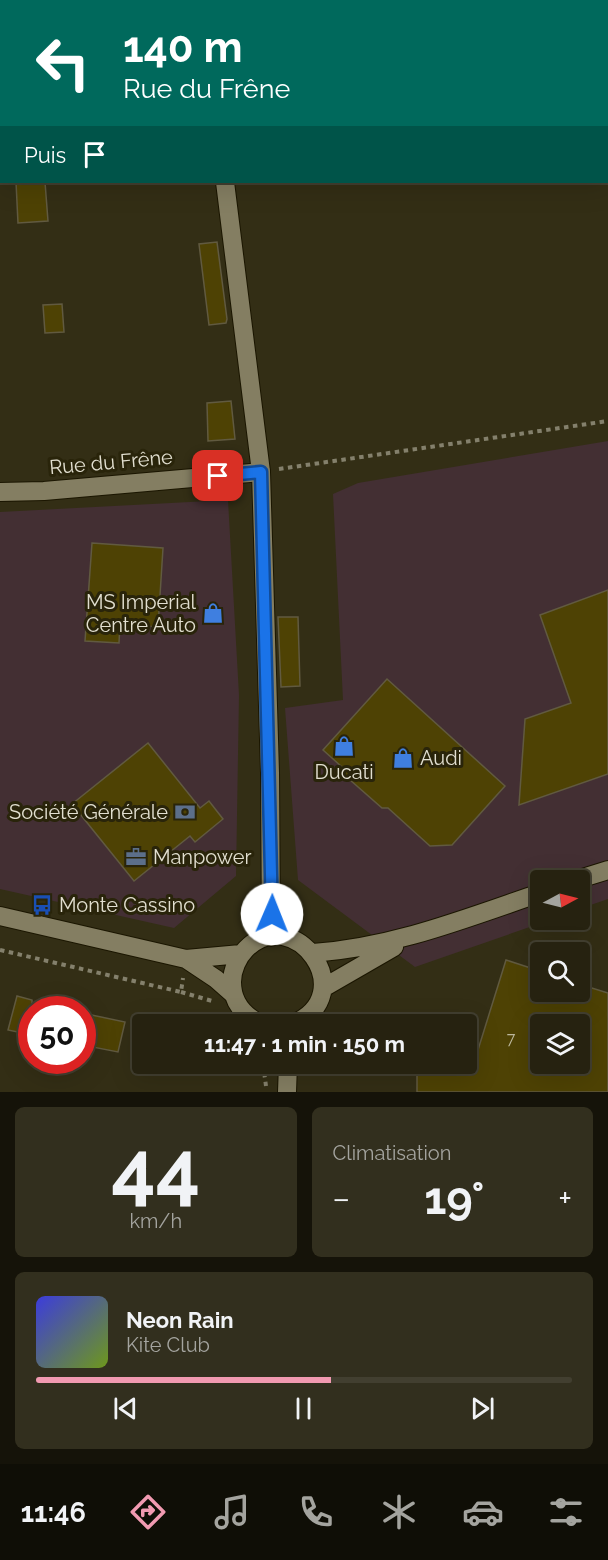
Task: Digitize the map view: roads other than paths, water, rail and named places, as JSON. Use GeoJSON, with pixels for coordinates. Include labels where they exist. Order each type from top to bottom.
{"type":"FeatureCollection","features":[{"type":"Feature","properties":{"kind":"main road"},"geometry":{"type":"LineString","coordinates":[[225,183],[261,472],[271,785],[272,937]]}},
{"type":"Feature","properties":{"kind":"main road","name":"Rue du Frêne"},"geometry":{"type":"LineString","coordinates":[[0,492],[44,491],[261,472]]}},
{"type":"Feature","properties":{"kind":"main road"},"geometry":{"type":"LineString","coordinates":[[590,876],[608,870]]}},
{"type":"Feature","properties":{"kind":"main road"},"geometry":{"type":"LineString","coordinates":[[313,953],[352,950],[415,936],[530,896]]}},
{"type":"Feature","properties":{"kind":"main road"},"geometry":{"type":"LineString","coordinates":[[0,916],[186,959],[241,954]]}},
{"type":"Feature","properties":{"kind":"main road"},"geometry":{"type":"LineString","coordinates":[[323,988],[415,936]]}},
{"type":"Feature","properties":{"kind":"main road"},"geometry":{"type":"LineString","coordinates":[[233,994],[232,980],[241,954],[250,945],[272,937],[294,940],[313,953],[319,964],[323,988],[309,1014]]}},
{"type":"Feature","properties":{"kind":"main road"},"geometry":{"type":"LineString","coordinates":[[186,959],[216,978],[233,994],[245,1014]]}},
{"type":"Feature","properties":{"kind":"place","name":"MS Imperial Centre Auto"},"geometry":{"type":"Point","coordinates":[213,613]}},
{"type":"Feature","properties":{"kind":"place","name":"Ducati"},"geometry":{"type":"Point","coordinates":[344,746]}},
{"type":"Feature","properties":{"kind":"place","name":"Audi"},"geometry":{"type":"Point","coordinates":[403,758]}},
{"type":"Feature","properties":{"kind":"place","name":"Société Générale"},"geometry":{"type":"Point","coordinates":[185,812]}},
{"type":"Feature","properties":{"kind":"place","name":"Manpower"},"geometry":{"type":"Point","coordinates":[136,857]}},
{"type":"Feature","properties":{"kind":"place","name":"Monte Cassino"},"geometry":{"type":"Point","coordinates":[42,905]}}]}
